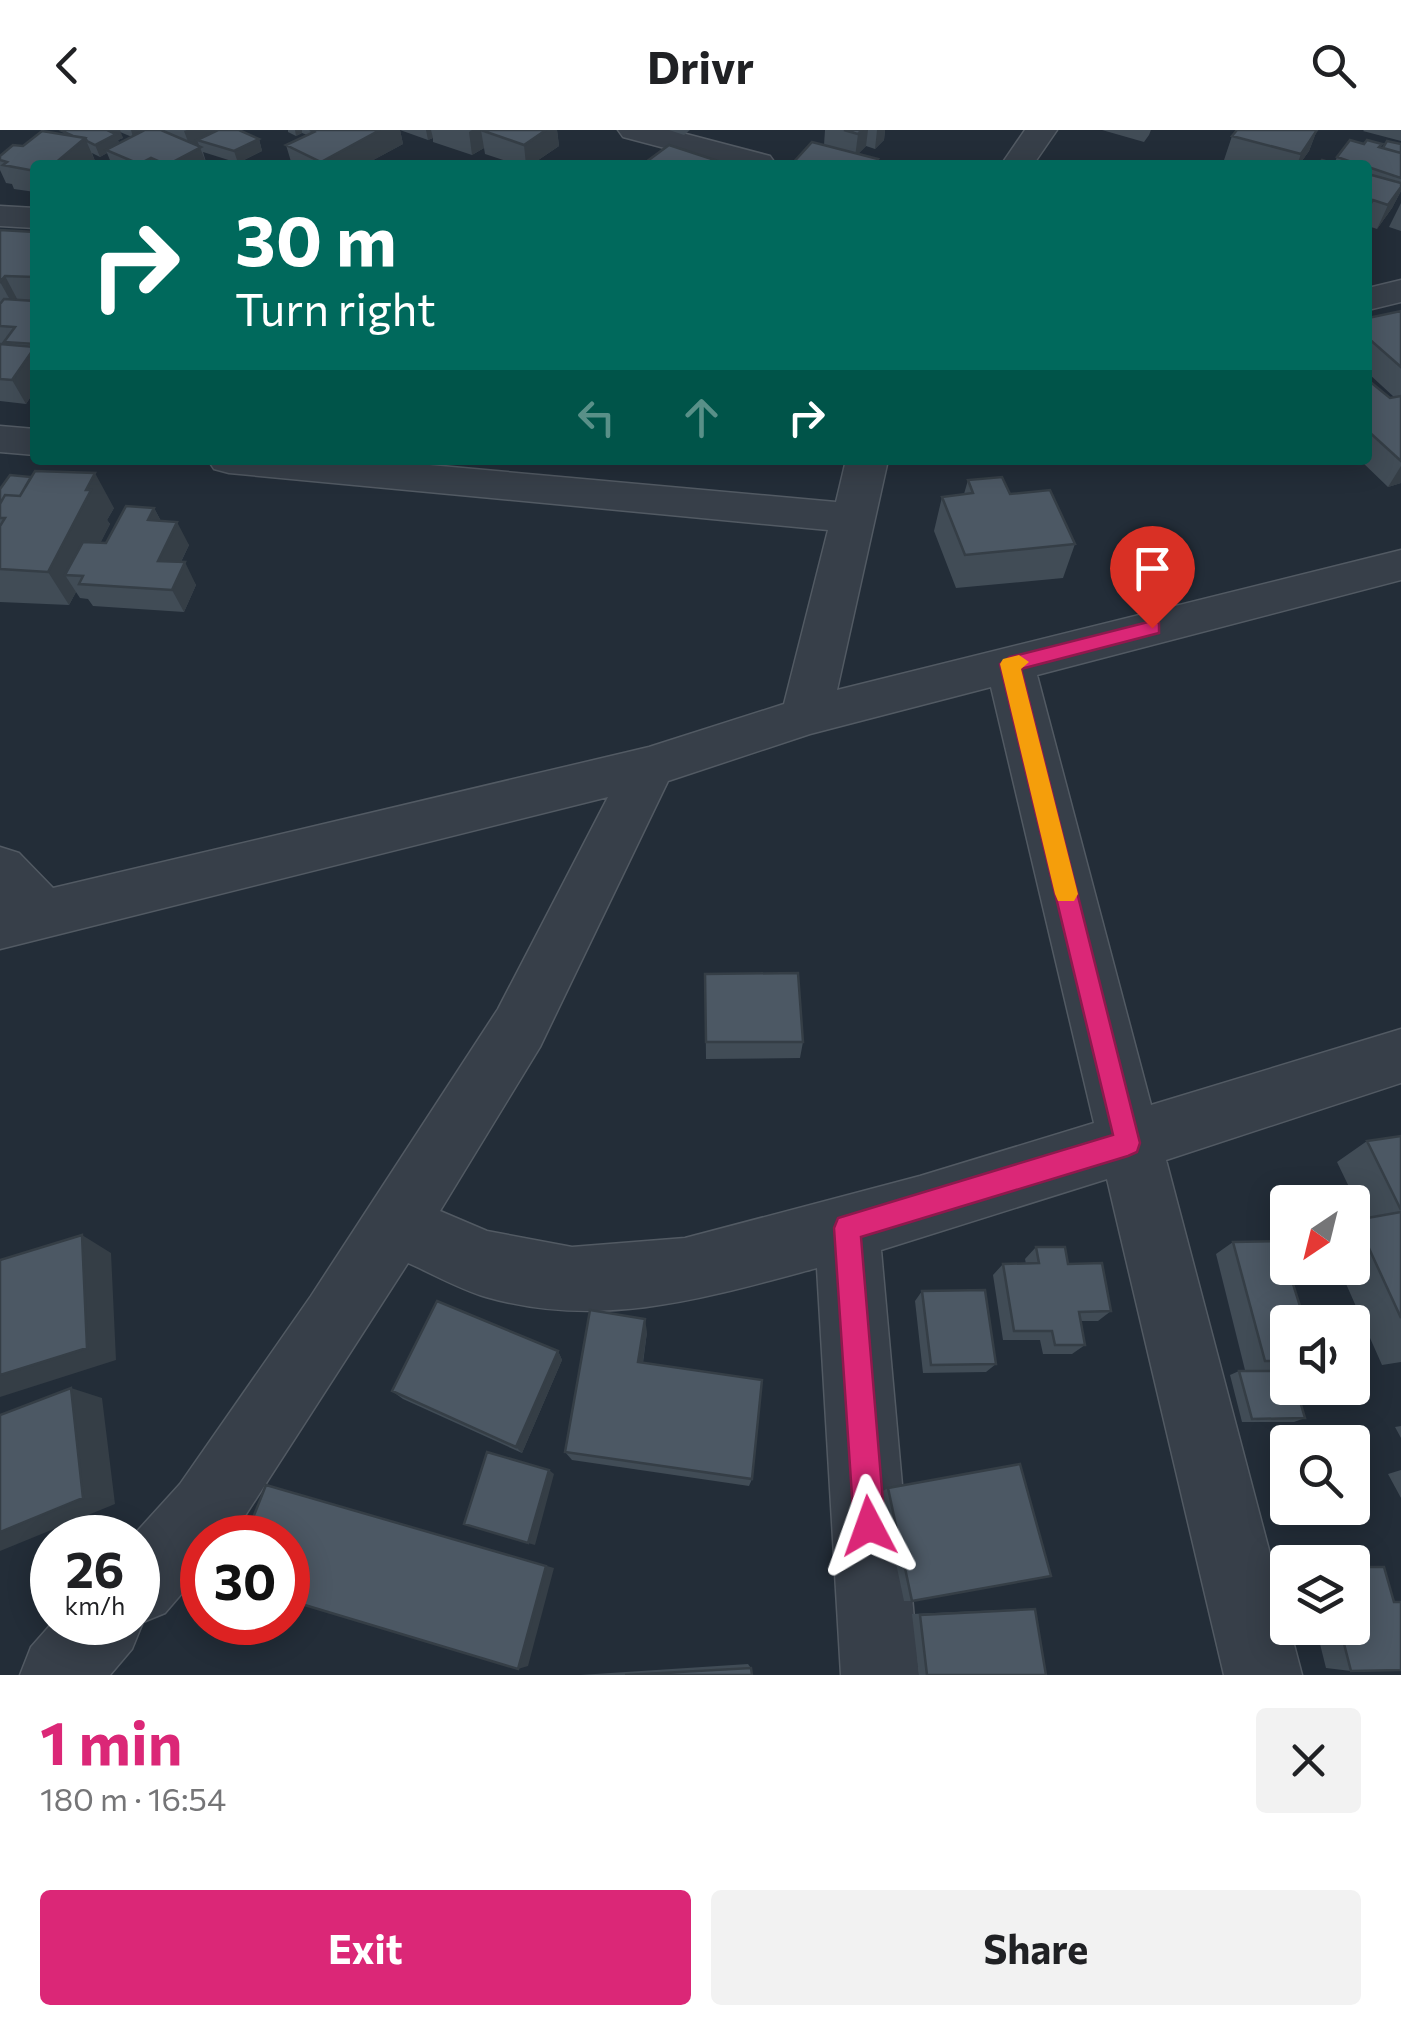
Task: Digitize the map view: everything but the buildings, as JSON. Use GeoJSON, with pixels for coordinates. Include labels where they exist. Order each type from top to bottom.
{"type":"FeatureCollection","features":[{"type":"Feature","properties":{"kind":"street"},"geometry":{"type":"LineString","coordinates":[[634,130],[765,157]]}},
{"type":"Feature","properties":{"kind":"street"},"geometry":{"type":"LineString","coordinates":[[1020,160],[1041,130]]}},
{"type":"Feature","properties":{"kind":"street"},"geometry":{"type":"LineString","coordinates":[[0,216],[30,218]]}},
{"type":"Feature","properties":{"kind":"street"},"geometry":{"type":"LineString","coordinates":[[1372,297],[1401,291]]}},
{"type":"Feature","properties":{"kind":"street"},"geometry":{"type":"LineString","coordinates":[[0,439],[30,442]]}},
{"type":"Feature","properties":{"kind":"street"},"geometry":{"type":"LineString","coordinates":[[283,465],[851,518]]}},
{"type":"Feature","properties":{"kind":"street"},"geometry":{"type":"LineString","coordinates":[[806,716],[866,465]]}},
{"type":"Feature","properties":{"kind":"street"},"geometry":{"type":"LineString","coordinates":[[0,869],[21,919],[649,767],[806,716],[1401,564]]}},
{"type":"Feature","properties":{"kind":"street"},"geometry":{"type":"LineString","coordinates":[[1010,664],[1263,1675]]}},
{"type":"Feature","properties":{"kind":"street"},"geometry":{"type":"LineString","coordinates":[[160,1561],[206,1510],[336,1320],[519,1028],[649,767]]}},
{"type":"Feature","properties":{"kind":"street"},"geometry":{"type":"LineString","coordinates":[[395,1224],[485,1264],[572,1280],[686,1271],[847,1228],[1401,1056]]}},
{"type":"Feature","properties":{"kind":"street"},"geometry":{"type":"LineString","coordinates":[[847,1228],[880,1675]]}},
{"type":"Feature","properties":{"kind":"street"},"geometry":{"type":"LineString","coordinates":[[58,1675],[85,1645]]}},
{"type":"Feature","properties":{"kind":"slow traffic"},"geometry":{"type":"LineString","coordinates":[[1019,662],[1010,664],[1066,894]]}},
{"type":"Feature","properties":{"kind":"route"},"geometry":{"type":"LineString","coordinates":[[869,1526],[847,1228],[1128,1143],[1010,664],[1152,628]]}}]}
